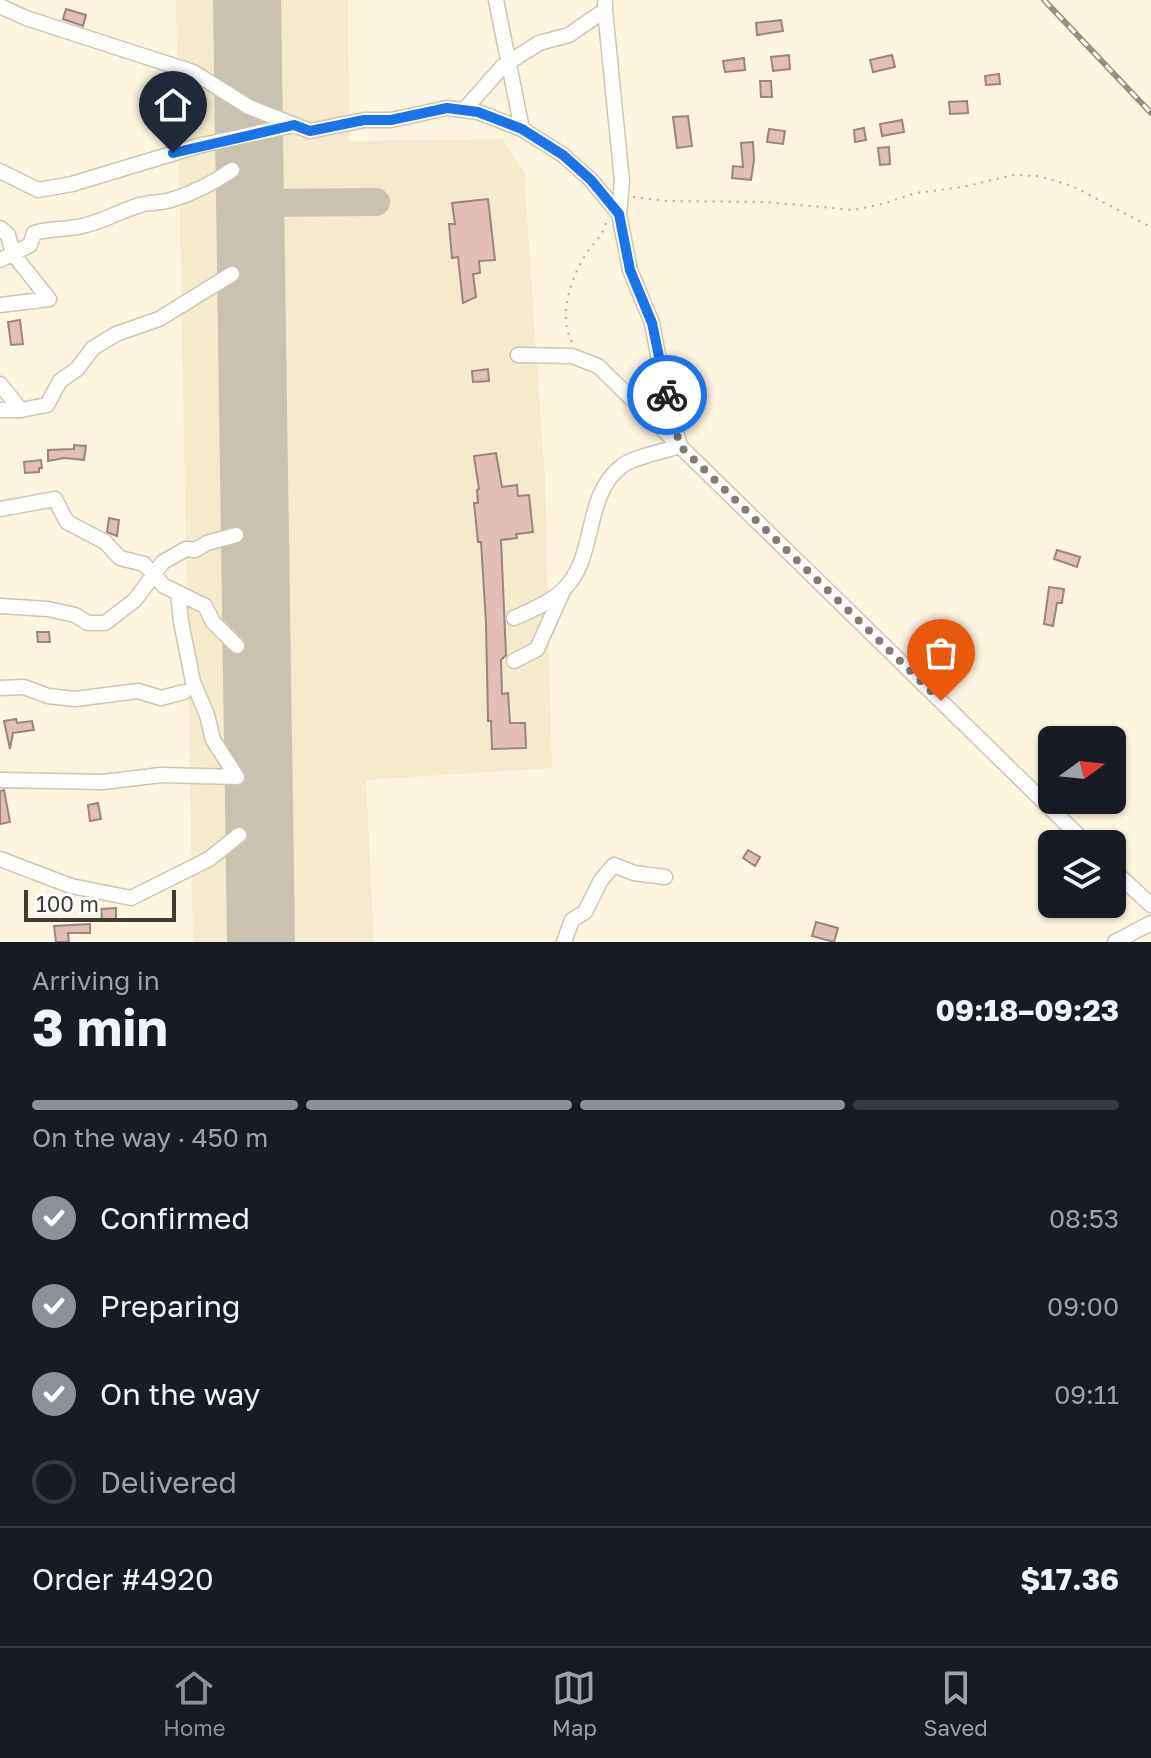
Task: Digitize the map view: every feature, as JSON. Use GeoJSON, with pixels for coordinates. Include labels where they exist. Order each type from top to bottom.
{"type":"FeatureCollection","features":[{"type":"Feature","properties":{"kind":"street"},"geometry":{"type":"LineString","coordinates":[[496,0],[522,129]]}},
{"type":"Feature","properties":{"kind":"street"},"geometry":{"type":"LineString","coordinates":[[464,110],[507,63],[539,43],[569,35],[605,5]]}},
{"type":"Feature","properties":{"kind":"street"},"geometry":{"type":"LineString","coordinates":[[605,5],[622,194],[619,214],[630,270],[652,323],[680,446]]}},
{"type":"Feature","properties":{"kind":"street"},"geometry":{"type":"LineString","coordinates":[[0,6],[26,18],[193,72],[249,107],[310,131],[364,120],[391,120],[447,108],[478,112],[522,129],[563,155],[619,214]]}},
{"type":"Feature","properties":{"kind":"street"},"geometry":{"type":"LineString","coordinates":[[0,171],[38,190],[72,184],[198,146],[294,125]]}},
{"type":"Feature","properties":{"kind":"street"},"geometry":{"type":"LineString","coordinates":[[6,257],[30,245],[34,233],[92,224],[140,205],[169,201],[208,187],[232,170]]}},
{"type":"Feature","properties":{"kind":"street"},"geometry":{"type":"LineString","coordinates":[[0,228],[8,235],[6,257]]}},
{"type":"Feature","properties":{"kind":"street"},"geometry":{"type":"LineString","coordinates":[[0,305],[49,299],[6,257]]}},
{"type":"Feature","properties":{"kind":"street"},"geometry":{"type":"LineString","coordinates":[[0,410],[47,405],[60,381],[77,369],[93,348],[116,334],[159,319],[232,274]]}},
{"type":"Feature","properties":{"kind":"street"},"geometry":{"type":"LineString","coordinates":[[518,355],[572,356],[598,366],[1073,830]]}},
{"type":"Feature","properties":{"kind":"street"},"geometry":{"type":"LineString","coordinates":[[0,384],[21,410]]}},
{"type":"Feature","properties":{"kind":"street"},"geometry":{"type":"LineString","coordinates":[[514,661],[537,649],[563,591],[580,566],[590,524],[606,483],[623,464],[680,446]]}},
{"type":"Feature","properties":{"kind":"street"},"geometry":{"type":"LineString","coordinates":[[0,509],[55,499],[67,522],[105,542],[120,558],[144,564],[164,586],[205,606],[213,622],[237,646]]}},
{"type":"Feature","properties":{"kind":"street"},"geometry":{"type":"LineString","coordinates":[[0,606],[48,609],[75,615],[88,623],[105,623],[135,600],[163,562],[177,552],[195,550],[207,543],[236,535]]}},
{"type":"Feature","properties":{"kind":"street"},"geometry":{"type":"LineString","coordinates":[[514,618],[563,591]]}},
{"type":"Feature","properties":{"kind":"street"},"geometry":{"type":"LineString","coordinates":[[0,780],[103,782],[161,775],[237,777],[213,740],[207,715],[193,682],[178,593]]}},
{"type":"Feature","properties":{"kind":"street"},"geometry":{"type":"LineString","coordinates":[[0,688],[24,687],[48,696],[75,699],[138,691],[161,698],[184,692]]}},
{"type":"Feature","properties":{"kind":"street"},"geometry":{"type":"LineString","coordinates":[[0,859],[71,886],[131,898],[209,859],[239,835]]}},
{"type":"Feature","properties":{"kind":"street"},"geometry":{"type":"LineString","coordinates":[[564,942],[572,920],[585,912],[601,880],[614,865],[634,873],[665,877]]}},
{"type":"Feature","properties":{"kind":"street"},"geometry":{"type":"LineString","coordinates":[[1126,882],[1151,905]]}},
{"type":"Feature","properties":{"kind":"street"},"geometry":{"type":"LineString","coordinates":[[1115,942],[1151,923]]}},
{"type":"Feature","properties":{"kind":"path"},"geometry":{"type":"LineString","coordinates":[[622,194],[643,199],[766,202],[854,210],[916,193],[962,187],[1014,175],[1039,176],[1072,186],[1151,227]]}},
{"type":"Feature","properties":{"kind":"path"},"geometry":{"type":"LineString","coordinates":[[574,346],[566,327],[566,314],[576,273],[605,229],[606,197]]}},
{"type":"Feature","properties":{"kind":"shaded area"},"geometry":{"type":"Polygon","coordinates":[[[176,0],[348,0],[349,141],[502,139],[524,172],[545,479],[552,768],[366,780],[374,942],[193,942],[176,0]]]}},
{"type":"Feature","properties":{"kind":"building"},"geometry":{"type":"Polygon","coordinates":[[[66,9],[86,15],[83,26],[63,19],[66,9]]]}},
{"type":"Feature","properties":{"kind":"building"},"geometry":{"type":"Polygon","coordinates":[[[781,20],[783,31],[757,35],[756,23],[781,20]]]}},
{"type":"Feature","properties":{"kind":"building"},"geometry":{"type":"Polygon","coordinates":[[[789,55],[790,69],[773,71],[771,57],[789,55]]]}},
{"type":"Feature","properties":{"kind":"building"},"geometry":{"type":"Polygon","coordinates":[[[892,55],[895,67],[873,72],[870,60],[892,55]]]}},
{"type":"Feature","properties":{"kind":"building"},"geometry":{"type":"Polygon","coordinates":[[[744,58],[745,70],[725,72],[723,61],[744,58]]]}},
{"type":"Feature","properties":{"kind":"building"},"geometry":{"type":"Polygon","coordinates":[[[999,74],[1000,84],[986,85],[985,76],[999,74]]]}},
{"type":"Feature","properties":{"kind":"building"},"geometry":{"type":"Polygon","coordinates":[[[760,81],[771,81],[772,97],[761,97],[760,81]]]}},
{"type":"Feature","properties":{"kind":"building"},"geometry":{"type":"Polygon","coordinates":[[[967,101],[968,113],[950,114],[949,102],[967,101]]]}},
{"type":"Feature","properties":{"kind":"building"},"geometry":{"type":"Polygon","coordinates":[[[688,116],[692,146],[677,148],[673,117],[688,116]]]}},
{"type":"Feature","properties":{"kind":"building"},"geometry":{"type":"Polygon","coordinates":[[[902,120],[904,132],[882,136],[880,124],[902,120]]]}},
{"type":"Feature","properties":{"kind":"building"},"geometry":{"type":"Polygon","coordinates":[[[864,128],[866,140],[855,142],[854,130],[864,128]]]}},
{"type":"Feature","properties":{"kind":"building"},"geometry":{"type":"Polygon","coordinates":[[[769,129],[785,131],[783,144],[767,142],[769,129]]]}},
{"type":"Feature","properties":{"kind":"building"},"geometry":{"type":"Polygon","coordinates":[[[753,142],[751,180],[732,178],[733,166],[743,167],[741,143],[753,142]]]}},
{"type":"Feature","properties":{"kind":"building"},"geometry":{"type":"Polygon","coordinates":[[[889,147],[890,164],[880,165],[878,148],[889,147]]]}},
{"type":"Feature","properties":{"kind":"building"},"geometry":{"type":"Polygon","coordinates":[[[488,199],[495,260],[479,261],[480,273],[473,274],[476,297],[463,303],[458,257],[452,258],[449,224],[455,224],[452,203],[488,199]]]}},
{"type":"Feature","properties":{"kind":"building"},"geometry":{"type":"Polygon","coordinates":[[[20,320],[23,344],[11,345],[8,322],[20,320]]]}},
{"type":"Feature","properties":{"kind":"building"},"geometry":{"type":"Polygon","coordinates":[[[488,369],[489,381],[473,382],[472,371],[488,369]]]}},
{"type":"Feature","properties":{"kind":"building"},"geometry":{"type":"Polygon","coordinates":[[[74,445],[86,446],[84,460],[64,458],[48,461],[48,450],[74,449],[74,445]]]}},
{"type":"Feature","properties":{"kind":"building"},"geometry":{"type":"Polygon","coordinates":[[[496,453],[502,487],[517,485],[518,496],[529,495],[533,532],[501,540],[506,655],[501,660],[502,694],[508,693],[510,723],[525,723],[526,748],[492,749],[491,721],[488,721],[481,542],[478,542],[474,503],[478,503],[479,489],[474,456],[496,453]]]}},
{"type":"Feature","properties":{"kind":"building"},"geometry":{"type":"Polygon","coordinates":[[[41,460],[39,472],[25,473],[24,462],[41,460]]]}},
{"type":"Feature","properties":{"kind":"building"},"geometry":{"type":"Polygon","coordinates":[[[109,518],[119,520],[117,536],[107,532],[109,518]]]}},
{"type":"Feature","properties":{"kind":"building"},"geometry":{"type":"Polygon","coordinates":[[[1057,550],[1080,557],[1077,567],[1054,559],[1057,550]]]}},
{"type":"Feature","properties":{"kind":"building"},"geometry":{"type":"Polygon","coordinates":[[[1049,587],[1064,589],[1062,603],[1057,603],[1053,626],[1044,624],[1049,587]]]}},
{"type":"Feature","properties":{"kind":"building"},"geometry":{"type":"Polygon","coordinates":[[[37,632],[49,632],[50,642],[38,642],[37,632]]]}},
{"type":"Feature","properties":{"kind":"building"},"geometry":{"type":"Polygon","coordinates":[[[16,719],[17,723],[32,721],[34,730],[13,733],[10,749],[4,721],[16,719]]]}},
{"type":"Feature","properties":{"kind":"building"},"geometry":{"type":"Polygon","coordinates":[[[4,790],[10,822],[0,824],[0,791],[4,790]]]}},
{"type":"Feature","properties":{"kind":"building"},"geometry":{"type":"Polygon","coordinates":[[[98,803],[101,819],[90,821],[88,805],[98,803]]]}},
{"type":"Feature","properties":{"kind":"building"},"geometry":{"type":"Polygon","coordinates":[[[748,850],[760,857],[755,866],[743,858],[748,850]]]}},
{"type":"Feature","properties":{"kind":"building"},"geometry":{"type":"Polygon","coordinates":[[[116,908],[116,920],[102,920],[101,909],[116,908]]]}},
{"type":"Feature","properties":{"kind":"building"},"geometry":{"type":"Polygon","coordinates":[[[816,922],[838,928],[834,942],[812,936],[816,922]]]}},
{"type":"Feature","properties":{"kind":"building"},"geometry":{"type":"Polygon","coordinates":[[[90,924],[90,933],[68,933],[69,942],[56,942],[54,926],[90,924]]]}},
{"type":"Feature","properties":{"kind":"taxiway"},"geometry":{"type":"LineString","coordinates":[[250,203],[376,202]]}},
{"type":"Feature","properties":{"kind":"runway"},"geometry":{"type":"LineString","coordinates":[[247,0],[261,942]]}},
{"type":"Feature","properties":{"kind":"railway"},"geometry":{"type":"LineString","coordinates":[[1044,0],[1151,113]]}},
{"type":"Feature","properties":{"kind":"way so far"},"geometry":{"type":"LineString","coordinates":[[667,395],[680,446],[941,701]]}},
{"type":"Feature","properties":{"kind":"route"},"geometry":{"type":"LineString","coordinates":[[173,153],[294,125],[310,131],[364,120],[391,120],[447,108],[478,112],[522,129],[563,155],[591,180],[619,214],[630,270],[652,323],[667,395]]}}]}
